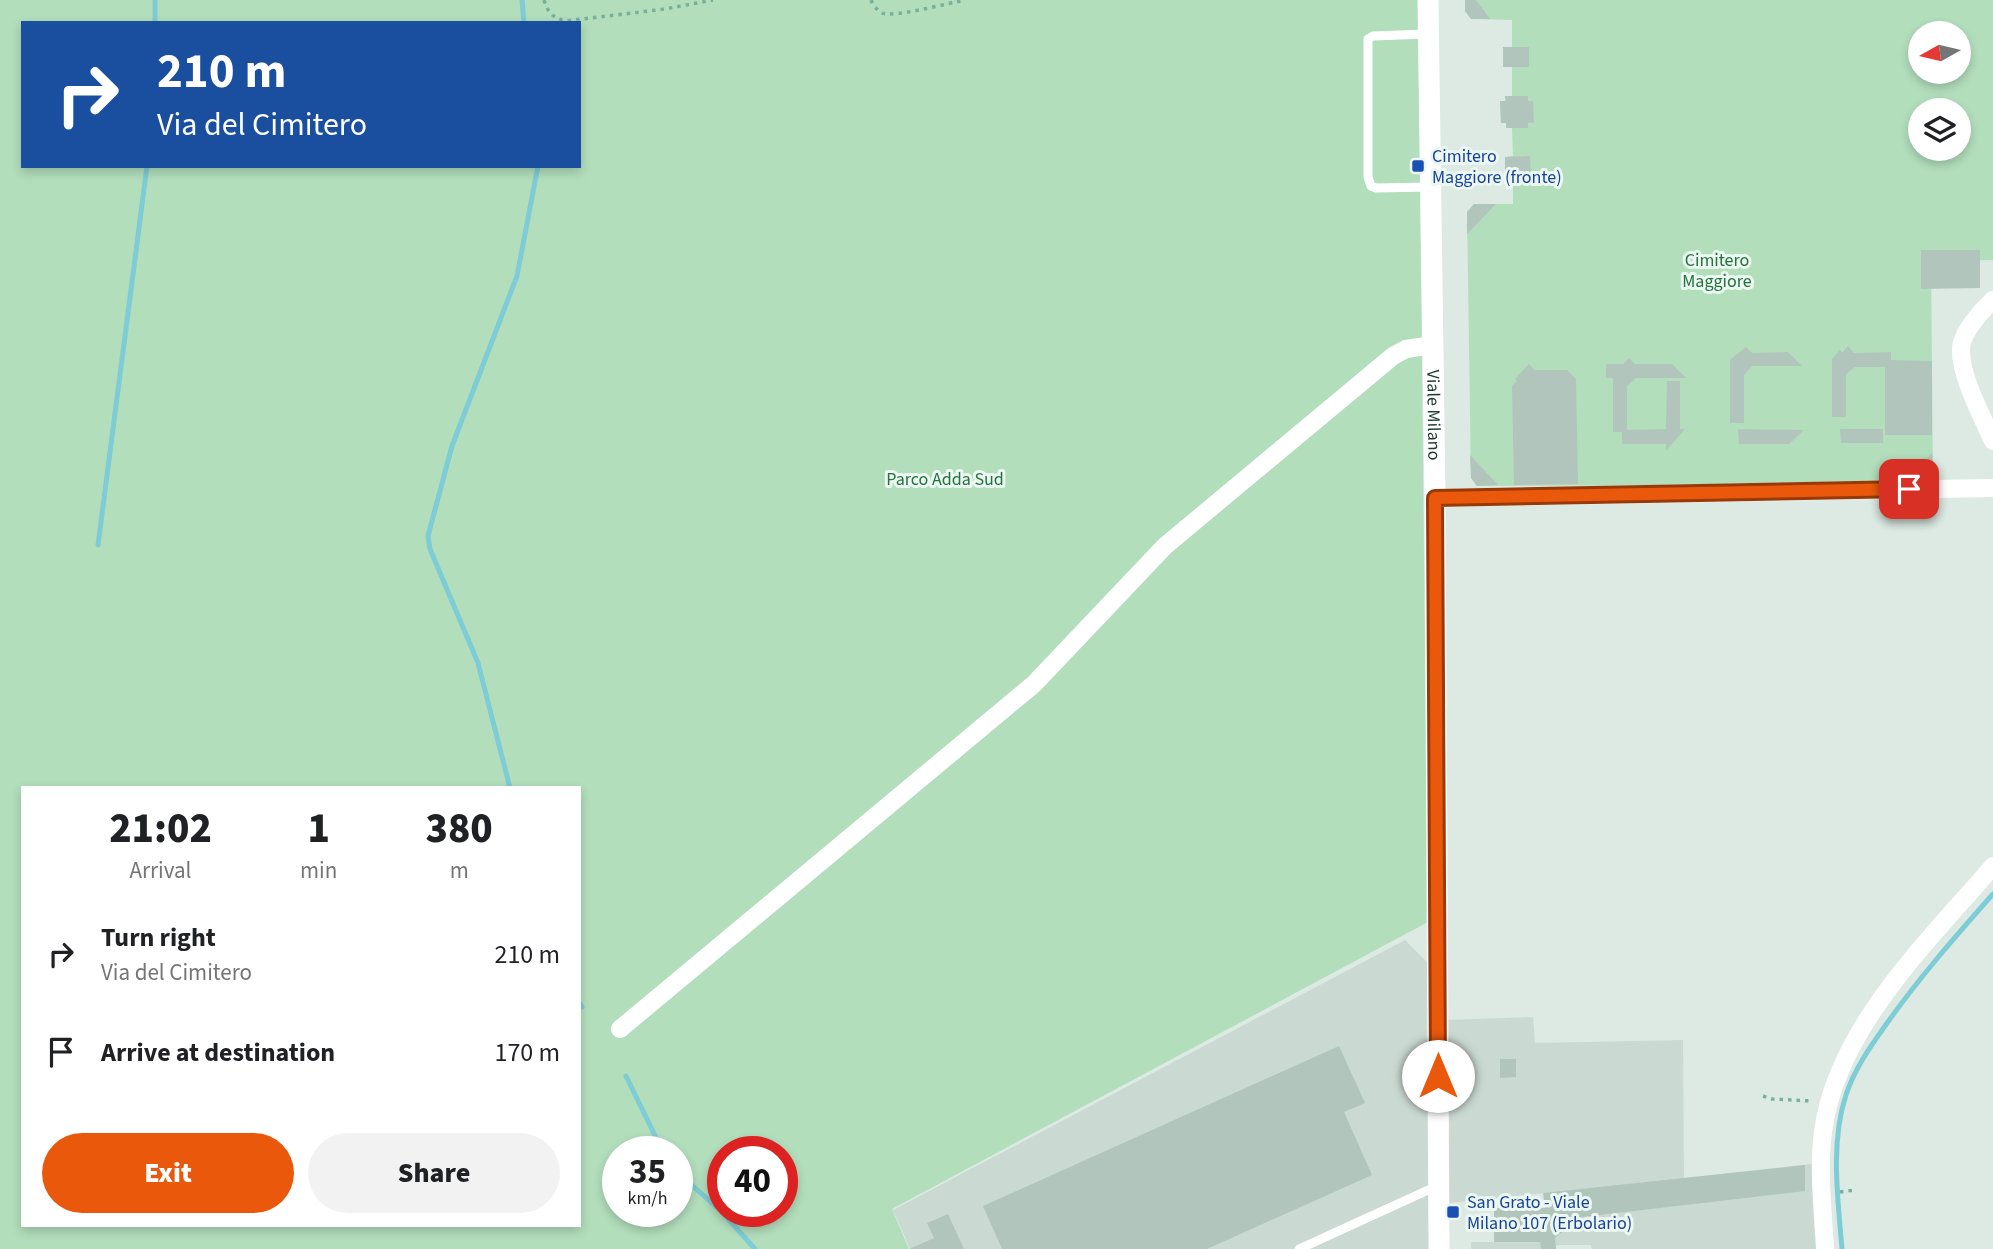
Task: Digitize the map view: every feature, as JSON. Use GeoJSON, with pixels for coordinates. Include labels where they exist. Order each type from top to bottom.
{"type":"FeatureCollection","features":[{"type":"Feature","properties":{"kind":"street","name":"Viale Milano"},"geometry":{"type":"LineString","coordinates":[[1428,0],[1435,498],[1439,1249]]}},
{"type":"Feature","properties":{"kind":"street"},"geometry":{"type":"LineString","coordinates":[[1993,300],[1978,314],[1960,347],[1965,373],[1993,441]]}},
{"type":"Feature","properties":{"kind":"street"},"geometry":{"type":"LineString","coordinates":[[620,1029],[1034,684],[1165,547],[1216,502],[1394,356],[1406,349],[1433,345]]}},
{"type":"Feature","properties":{"kind":"street"},"geometry":{"type":"LineString","coordinates":[[1435,498],[1993,488]]}},
{"type":"Feature","properties":{"kind":"street"},"geometry":{"type":"LineString","coordinates":[[1825,1249],[1821,1155],[1827,1105],[1836,1078],[1879,1002],[1993,866]]}},
{"type":"Feature","properties":{"kind":"lane"},"geometry":{"type":"LineString","coordinates":[[1429,34],[1373,36],[1368,39],[1368,177],[1371,186],[1376,187],[1431,187]]}},
{"type":"Feature","properties":{"kind":"lane"},"geometry":{"type":"LineString","coordinates":[[1298,1249],[1438,1186]]}},
{"type":"Feature","properties":{"kind":"path"},"geometry":{"type":"LineString","coordinates":[[544,0],[547,10],[556,19],[566,21],[665,9],[713,0]]}},
{"type":"Feature","properties":{"kind":"path"},"geometry":{"type":"LineString","coordinates":[[871,0],[882,13],[895,15],[965,0]]}},
{"type":"Feature","properties":{"kind":"path"},"geometry":{"type":"LineString","coordinates":[[1763,1096],[1827,1105]]}},
{"type":"Feature","properties":{"kind":"path"},"geometry":{"type":"LineString","coordinates":[[1843,1191],[1855,1190]]}},
{"type":"Feature","properties":{"kind":"shaded area"},"geometry":{"type":"Polygon","coordinates":[[[1405,940],[1446,981],[1445,1020],[1533,1017],[1535,1043],[1683,1040],[1684,1178],[1820,1163],[1824,1249],[1592,1249],[1591,1245],[1559,1245],[1541,1249],[1471,1249],[1471,1242],[1522,1242],[1562,1233],[1556,1192],[1438,1204],[1438,1249],[910,1249],[893,1210],[1405,940]]]}},
{"type":"Feature","properties":{"kind":"green space","name":"Parco Adda Sud"},"geometry":{"type":"Polygon","coordinates":[[[0,0],[1418,0],[1428,922],[892,1209],[909,1249],[0,1249],[0,0]]]}},
{"type":"Feature","properties":{"kind":"green space","name":"Cimitero Maggiore"},"geometry":{"type":"Polygon","coordinates":[[[1465,0],[1993,0],[1993,260],[1931,261],[1933,478],[1926,484],[1477,486],[1471,478],[1467,212],[1474,204],[1513,204],[1513,176],[1505,176],[1505,157],[1513,156],[1512,128],[1506,128],[1506,123],[1501,123],[1500,101],[1505,101],[1505,96],[1512,96],[1512,67],[1503,67],[1512,47],[1512,20],[1471,19],[1465,11],[1465,0]]]}},
{"type":"Feature","properties":{"kind":"building"},"geometry":{"type":"Polygon","coordinates":[[[1465,0],[1476,0],[1490,19],[1471,19],[1465,11],[1465,0]]]}},
{"type":"Feature","properties":{"kind":"building"},"geometry":{"type":"Polygon","coordinates":[[[1503,47],[1529,47],[1529,67],[1503,67],[1503,47]]]}},
{"type":"Feature","properties":{"kind":"building"},"geometry":{"type":"Polygon","coordinates":[[[1505,96],[1528,96],[1528,101],[1533,101],[1534,123],[1528,123],[1528,128],[1506,128],[1506,123],[1501,123],[1500,101],[1506,101],[1505,96]]]}},
{"type":"Feature","properties":{"kind":"building"},"geometry":{"type":"Polygon","coordinates":[[[1530,156],[1531,176],[1505,176],[1505,157],[1530,156]]]}},
{"type":"Feature","properties":{"kind":"building"},"geometry":{"type":"Polygon","coordinates":[[[1474,204],[1496,204],[1467,234],[1467,212],[1474,204]]]}},
{"type":"Feature","properties":{"kind":"building"},"geometry":{"type":"Polygon","coordinates":[[[1921,250],[1980,250],[1980,288],[1921,289],[1921,250]]]}},
{"type":"Feature","properties":{"kind":"building"},"geometry":{"type":"Polygon","coordinates":[[[1848,346],[1854,353],[1891,352],[1891,360],[1932,361],[1932,435],[1885,435],[1885,367],[1855,367],[1846,374],[1846,417],[1832,417],[1832,359],[1848,346]]]}},
{"type":"Feature","properties":{"kind":"building"},"geometry":{"type":"Polygon","coordinates":[[[1746,347],[1752,353],[1788,352],[1802,366],[1752,366],[1744,375],[1744,423],[1730,423],[1730,360],[1746,347]]]}},
{"type":"Feature","properties":{"kind":"building"},"geometry":{"type":"Polygon","coordinates":[[[1629,358],[1635,364],[1672,364],[1686,378],[1636,378],[1627,386],[1627,430],[1666,429],[1667,381],[1680,381],[1680,429],[1685,429],[1666,451],[1666,444],[1622,444],[1622,432],[1613,432],[1613,378],[1606,378],[1606,364],[1623,364],[1629,358]]]}},
{"type":"Feature","properties":{"kind":"building"},"geometry":{"type":"Polygon","coordinates":[[[1529,364],[1535,370],[1567,370],[1576,379],[1578,484],[1514,485],[1512,386],[1529,364]]]}},
{"type":"Feature","properties":{"kind":"building"},"geometry":{"type":"Polygon","coordinates":[[[1738,429],[1804,430],[1789,444],[1739,444],[1738,429]]]}},
{"type":"Feature","properties":{"kind":"building"},"geometry":{"type":"Polygon","coordinates":[[[1840,429],[1883,429],[1883,443],[1841,443],[1840,429]]]}},
{"type":"Feature","properties":{"kind":"building"},"geometry":{"type":"Polygon","coordinates":[[[1932,453],[1933,478],[1910,478],[1932,453]]]}},
{"type":"Feature","properties":{"kind":"building"},"geometry":{"type":"Polygon","coordinates":[[[1470,455],[1498,485],[1477,486],[1471,478],[1470,455]]]}},
{"type":"Feature","properties":{"kind":"building"},"geometry":{"type":"Polygon","coordinates":[[[1339,1046],[1365,1103],[1344,1112],[1372,1175],[1207,1249],[1002,1249],[983,1206],[1339,1046]]]}},
{"type":"Feature","properties":{"kind":"building"},"geometry":{"type":"Polygon","coordinates":[[[1500,1059],[1516,1059],[1516,1077],[1500,1078],[1500,1059]]]}},
{"type":"Feature","properties":{"kind":"building"},"geometry":{"type":"Polygon","coordinates":[[[1805,1165],[1805,1191],[1582,1217],[1555,1238],[1556,1249],[1541,1249],[1540,1242],[1494,1242],[1494,1208],[1545,1208],[1543,1193],[1805,1165]]]}},
{"type":"Feature","properties":{"kind":"building"},"geometry":{"type":"Polygon","coordinates":[[[948,1214],[964,1249],[909,1249],[934,1238],[927,1223],[948,1214]]]}},
{"type":"Feature","properties":{"kind":"waterway"},"geometry":{"type":"LineString","coordinates":[[155,0],[155,21]]}},
{"type":"Feature","properties":{"kind":"waterway"},"geometry":{"type":"LineString","coordinates":[[522,0],[524,21]]}},
{"type":"Feature","properties":{"kind":"waterway"},"geometry":{"type":"LineString","coordinates":[[98,545],[147,168]]}},
{"type":"Feature","properties":{"kind":"waterway"},"geometry":{"type":"LineString","coordinates":[[509,786],[478,663],[430,549],[428,536],[452,446],[517,276],[538,168]]}},
{"type":"Feature","properties":{"kind":"waterway"},"geometry":{"type":"LineString","coordinates":[[1842,1249],[1837,1152],[1841,1113],[1849,1086],[1868,1050],[1898,1009],[1937,958],[1993,894]]}},
{"type":"Feature","properties":{"kind":"waterway"},"geometry":{"type":"LineString","coordinates":[[626,1076],[655,1136]]}},
{"type":"Feature","properties":{"kind":"waterway"},"geometry":{"type":"LineString","coordinates":[[693,1186],[721,1211],[755,1249]]}},
{"type":"Feature","properties":{"kind":"place","name":"Cimitero Maggiore (fronte)"},"geometry":{"type":"Point","coordinates":[1418,166]}},
{"type":"Feature","properties":{"kind":"place","name":"San Grato - Viale Milano 107 (Erbolario)"},"geometry":{"type":"Point","coordinates":[1453,1212]}},
{"type":"Feature","properties":{"kind":"route"},"geometry":{"type":"LineString","coordinates":[[1438,1076],[1435,498],[1909,489]]}}]}
